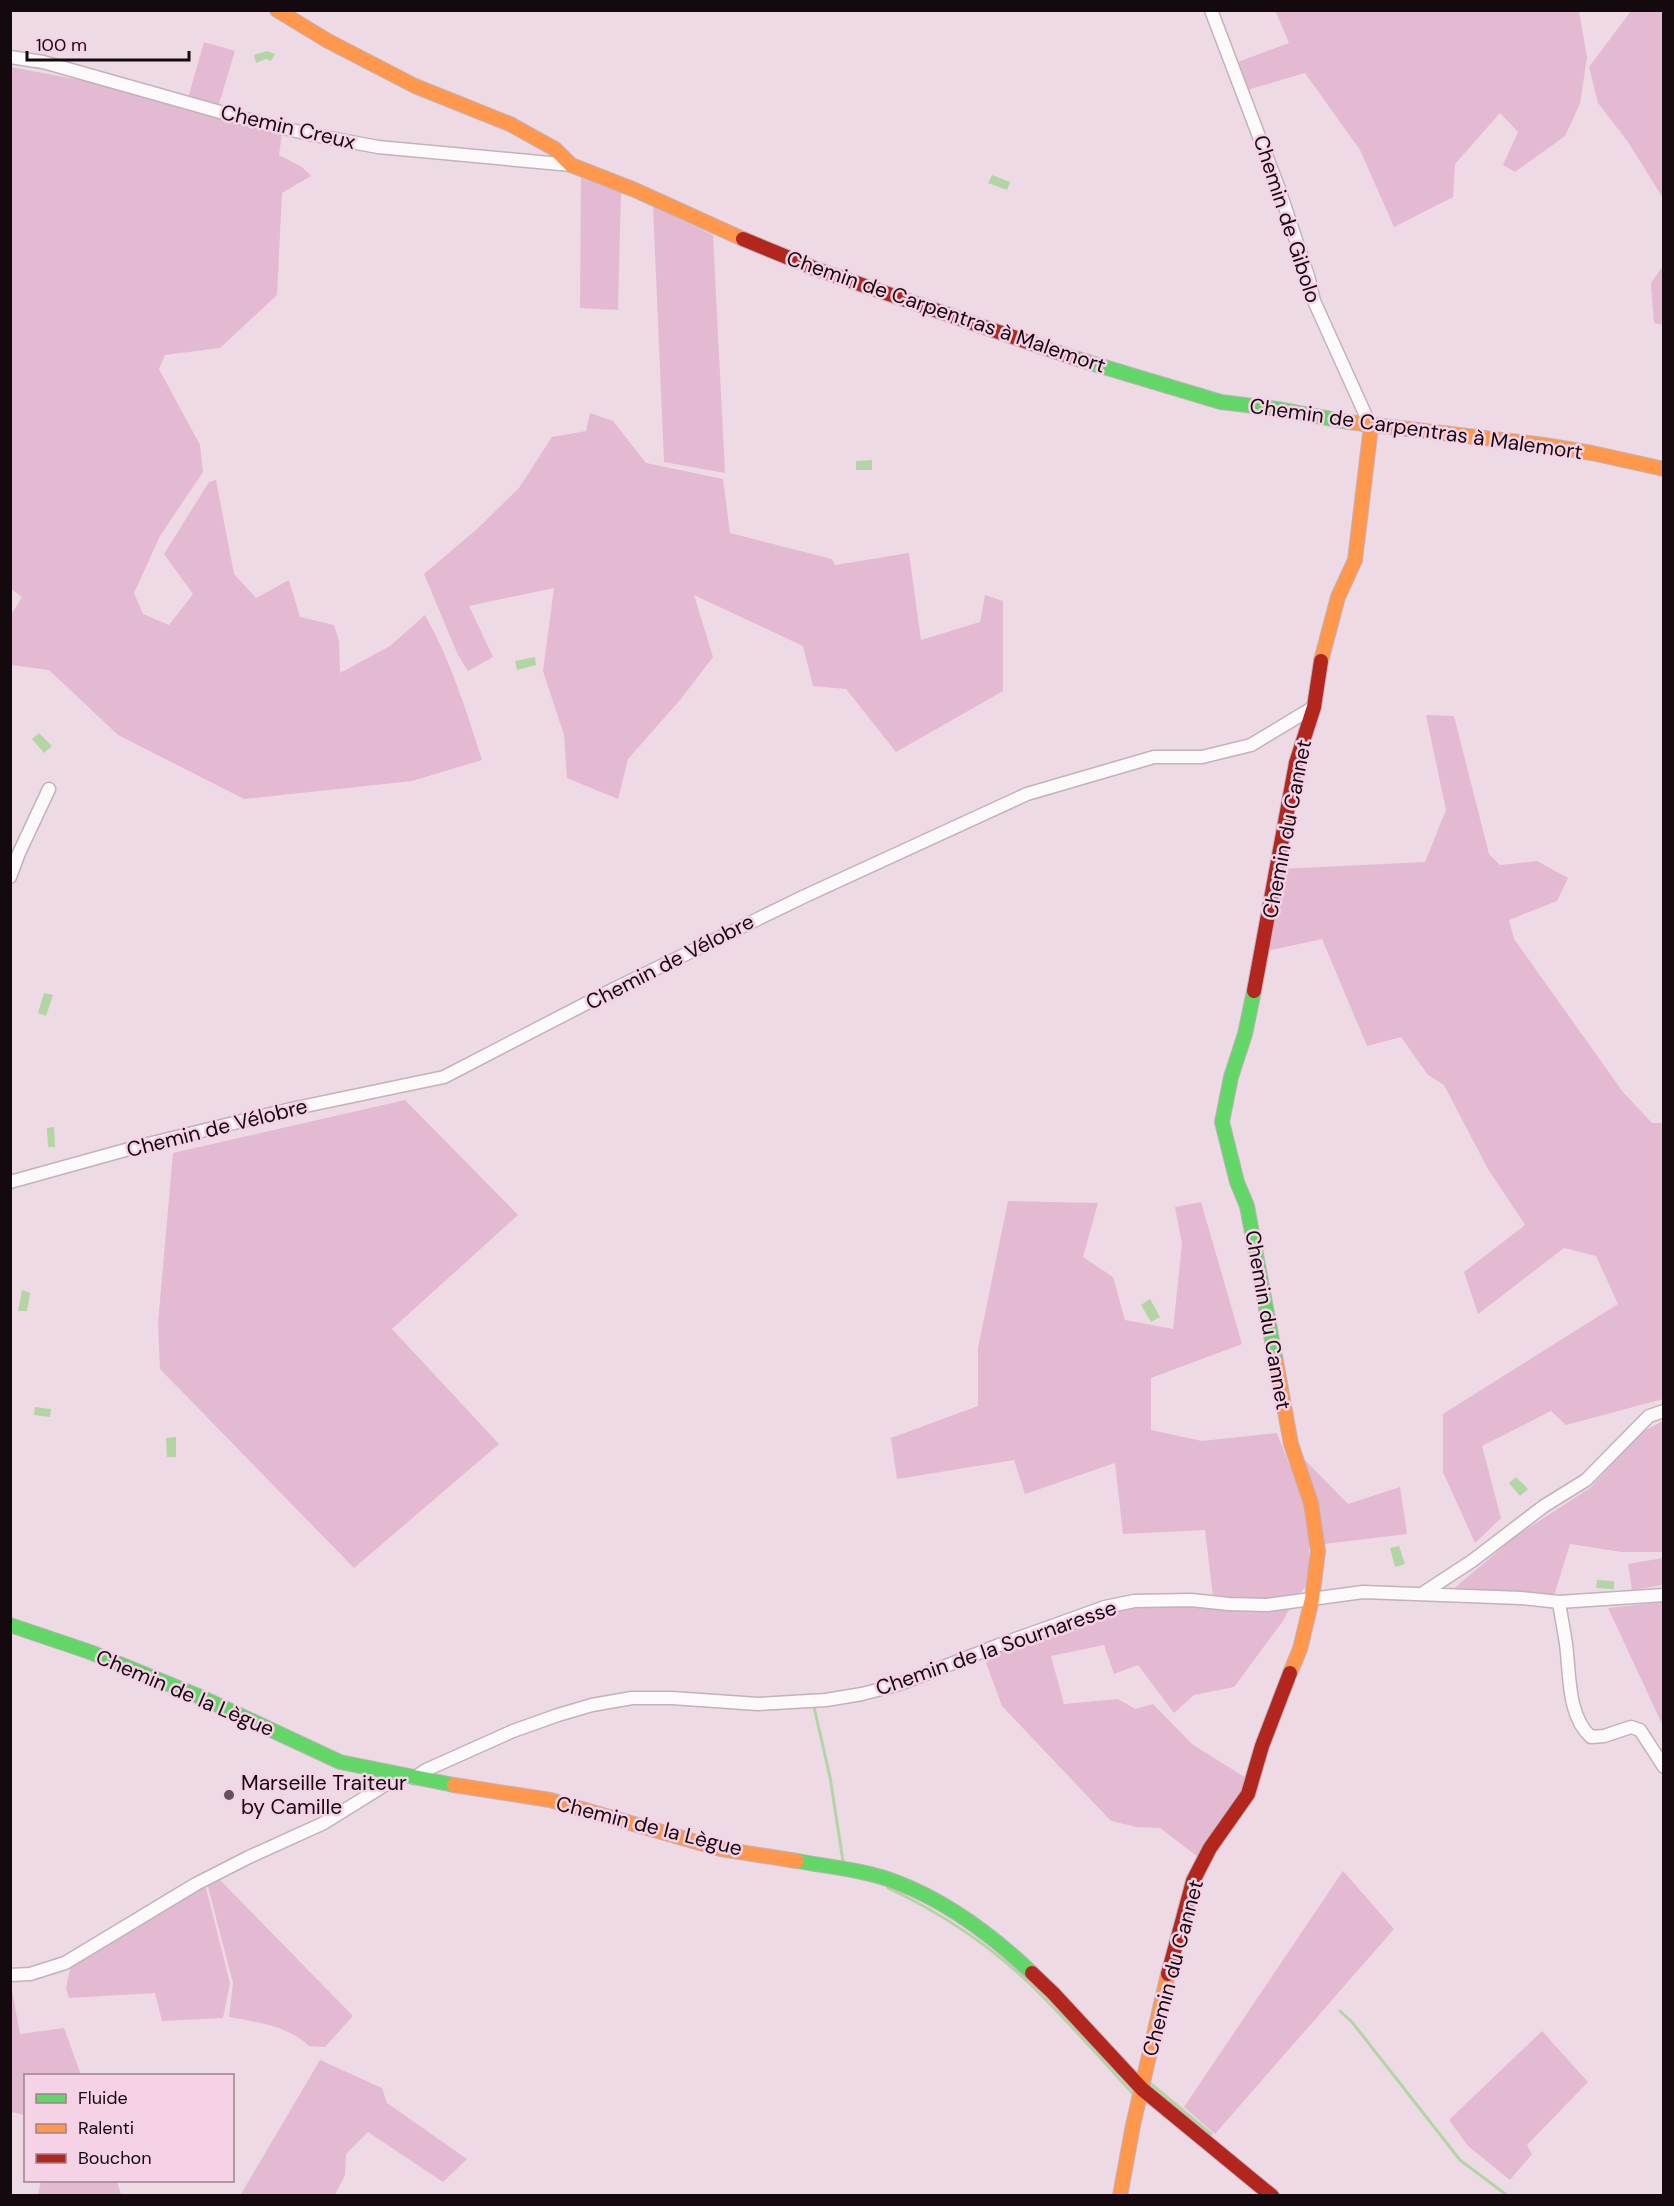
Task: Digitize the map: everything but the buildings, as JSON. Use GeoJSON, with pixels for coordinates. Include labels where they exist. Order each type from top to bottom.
{"type":"FeatureCollection","features":[{"type":"Feature","properties":{"kind":"street","name":"Chemin de Carpentras à Malemort"},"geometry":{"type":"LineString","coordinates":[[276,10],[328,41],[415,86],[510,124],[555,148],[571,165],[635,190],[718,229],[816,269],[1099,367],[1221,402],[1288,411],[1368,426],[1544,445],[1664,469]]}},
{"type":"Feature","properties":{"kind":"street","name":"Chemin de Gibolo"},"geometry":{"type":"LineString","coordinates":[[1211,10],[1280,189],[1314,301],[1368,426]]}},
{"type":"Feature","properties":{"kind":"street","name":"Chemin Creux"},"geometry":{"type":"LineString","coordinates":[[10,57],[43,62],[245,119],[378,147],[571,165]]}},
{"type":"Feature","properties":{"kind":"street","name":"Chemin du Cannet"},"geometry":{"type":"LineString","coordinates":[[1120,2196],[1133,2125],[1161,2000],[1193,1881],[1210,1848],[1248,1794],[1262,1746],[1300,1649],[1312,1599],[1318,1551],[1311,1503],[1291,1444],[1247,1206],[1237,1182],[1222,1122],[1231,1077],[1245,1034],[1296,763],[1314,707],[1322,651],[1338,597],[1355,560],[1368,426]]}},
{"type":"Feature","properties":{"kind":"street","name":"Chemin de Vélobre"},"geometry":{"type":"LineString","coordinates":[[10,1182],[244,1120],[444,1077],[612,990],[804,896],[1027,794],[1154,757],[1202,757],[1251,745],[1314,707]]}},
{"type":"Feature","properties":{"kind":"street"},"geometry":{"type":"LineString","coordinates":[[10,878],[49,789]]}},
{"type":"Feature","properties":{"kind":"street"},"geometry":{"type":"LineString","coordinates":[[1423,1593],[1472,1561],[1544,1506],[1586,1480],[1649,1416],[1664,1412]]}},
{"type":"Feature","properties":{"kind":"street","name":"Chemin de la Sournaresse"},"geometry":{"type":"LineString","coordinates":[[10,1975],[30,1974],[66,1963],[196,1884],[324,1823],[407,1776],[426,1770],[513,1731],[592,1705],[632,1698],[672,1698],[758,1704],[826,1700],[900,1684],[1105,1607],[1134,1601],[1191,1600],[1267,1605],[1363,1592],[1521,1598],[1559,1602],[1664,1595]]}},
{"type":"Feature","properties":{"kind":"street"},"geometry":{"type":"LineString","coordinates":[[1559,1602],[1566,1642],[1570,1688],[1576,1713],[1584,1731],[1591,1737],[1604,1736],[1631,1727],[1640,1730],[1664,1767]]}},
{"type":"Feature","properties":{"kind":"street","name":"Chemin de la Lègue"},"geometry":{"type":"LineString","coordinates":[[10,1625],[90,1652],[203,1698],[340,1762],[407,1776],[550,1800],[721,1849],[751,1852],[870,1874],[896,1882],[936,1900],[981,1931],[1018,1961],[1053,1993],[1142,2089],[1272,2196]]}},
{"type":"Feature","properties":{"kind":"shaded area"},"geometry":{"type":"Polygon","coordinates":[[[1275,10],[1579,11],[1587,57],[1580,104],[1565,136],[1515,172],[1503,165],[1518,132],[1500,113],[1455,164],[1453,197],[1394,227],[1360,150],[1305,73],[1247,90],[1238,62],[1289,43],[1275,10]]]}},
{"type":"Feature","properties":{"kind":"shaded area"},"geometry":{"type":"Polygon","coordinates":[[[1631,11],[1663,13],[1663,198],[1628,142],[1598,103],[1589,67],[1631,11]]]}},
{"type":"Feature","properties":{"kind":"shaded area"},"geometry":{"type":"Polygon","coordinates":[[[204,42],[235,51],[218,107],[188,98],[204,42]]]}},
{"type":"Feature","properties":{"kind":"shaded area"},"geometry":{"type":"Polygon","coordinates":[[[267,51],[275,54],[271,61],[266,59],[256,63],[254,55],[267,51]]]}},
{"type":"Feature","properties":{"kind":"shaded area"},"geometry":{"type":"Polygon","coordinates":[[[11,67],[123,88],[282,133],[279,155],[302,167],[311,176],[282,193],[277,295],[220,348],[165,355],[159,369],[200,445],[203,472],[160,536],[134,593],[143,614],[169,625],[193,594],[164,554],[209,482],[216,480],[234,574],[256,598],[289,580],[300,617],[334,625],[339,641],[340,673],[390,646],[425,615],[450,668],[482,760],[412,781],[244,799],[118,735],[49,670],[11,665],[11,615],[22,597],[10,588],[11,67]]]}},
{"type":"Feature","properties":{"kind":"shaded area"},"geometry":{"type":"Polygon","coordinates":[[[992,175],[1010,182],[1007,190],[988,183],[992,175]]]}},
{"type":"Feature","properties":{"kind":"shaded area"},"geometry":{"type":"Polygon","coordinates":[[[581,178],[621,192],[618,310],[580,308],[581,178]]]}},
{"type":"Feature","properties":{"kind":"shaded area"},"geometry":{"type":"Polygon","coordinates":[[[653,206],[713,235],[725,473],[664,462],[653,206]]]}},
{"type":"Feature","properties":{"kind":"shaded area"},"geometry":{"type":"Polygon","coordinates":[[[1663,266],[1664,325],[1654,323],[1651,283],[1663,266]]]}},
{"type":"Feature","properties":{"kind":"shaded area"},"geometry":{"type":"Polygon","coordinates":[[[590,413],[613,421],[646,463],[723,479],[730,533],[832,559],[835,565],[909,553],[921,640],[980,622],[985,595],[1003,601],[1003,691],[896,752],[846,689],[813,686],[803,646],[694,595],[713,657],[680,700],[628,759],[618,799],[567,778],[564,735],[543,671],[554,588],[469,606],[493,657],[468,671],[458,655],[424,574],[477,529],[519,488],[552,437],[586,431],[590,413]]]}},
{"type":"Feature","properties":{"kind":"shaded area"},"geometry":{"type":"Polygon","coordinates":[[[872,460],[872,470],[856,470],[856,461],[872,460]]]}},
{"type":"Feature","properties":{"kind":"shaded area"},"geometry":{"type":"Polygon","coordinates":[[[535,657],[536,665],[517,670],[515,661],[535,657]]]}},
{"type":"Feature","properties":{"kind":"shaded area"},"geometry":{"type":"Polygon","coordinates":[[[1426,715],[1454,716],[1489,854],[1500,865],[1537,861],[1568,878],[1557,901],[1509,920],[1514,939],[1623,1092],[1652,1123],[1663,1123],[1663,1399],[1566,1425],[1551,1411],[1482,1446],[1501,1518],[1475,1543],[1443,1472],[1443,1414],[1618,1304],[1596,1256],[1564,1248],[1478,1314],[1464,1272],[1525,1225],[1488,1169],[1444,1085],[1428,1075],[1401,1037],[1367,1046],[1322,939],[1267,951],[1281,869],[1425,862],[1446,810],[1426,715]]]}},
{"type":"Feature","properties":{"kind":"shaded area"},"geometry":{"type":"Polygon","coordinates":[[[39,733],[52,746],[44,753],[32,739],[39,733]]]}},
{"type":"Feature","properties":{"kind":"shaded area"},"geometry":{"type":"Polygon","coordinates":[[[44,993],[53,995],[46,1016],[38,1013],[44,993]]]}},
{"type":"Feature","properties":{"kind":"shaded area"},"geometry":{"type":"Polygon","coordinates":[[[405,1100],[518,1215],[392,1329],[499,1444],[354,1568],[160,1369],[158,1323],[173,1153],[405,1100]]]}},
{"type":"Feature","properties":{"kind":"shaded area"},"geometry":{"type":"Polygon","coordinates":[[[54,1127],[55,1147],[48,1147],[47,1128],[54,1127]]]}},
{"type":"Feature","properties":{"kind":"shaded area"},"geometry":{"type":"Polygon","coordinates":[[[1008,1201],[1098,1203],[1083,1257],[1113,1277],[1125,1320],[1173,1329],[1182,1244],[1175,1207],[1201,1202],[1242,1344],[1151,1378],[1151,1430],[1202,1441],[1277,1433],[1305,1504],[1309,1542],[1309,1583],[1295,1599],[1240,1602],[1213,1596],[1205,1530],[1123,1534],[1115,1463],[1025,1494],[1014,1460],[897,1479],[891,1438],[978,1406],[978,1348],[1008,1201]]]}},
{"type":"Feature","properties":{"kind":"shaded area"},"geometry":{"type":"Polygon","coordinates":[[[22,1290],[30,1293],[27,1311],[18,1311],[22,1290]]]}},
{"type":"Feature","properties":{"kind":"shaded area"},"geometry":{"type":"Polygon","coordinates":[[[1150,1299],[1160,1317],[1151,1322],[1141,1305],[1150,1299]]]}},
{"type":"Feature","properties":{"kind":"shaded area"},"geometry":{"type":"Polygon","coordinates":[[[35,1407],[51,1409],[50,1417],[34,1415],[35,1407]]]}},
{"type":"Feature","properties":{"kind":"shaded area"},"geometry":{"type":"Polygon","coordinates":[[[1663,1421],[1663,1552],[1622,1552],[1570,1544],[1553,1599],[1451,1591],[1516,1536],[1590,1488],[1642,1432],[1663,1421]]]}},
{"type":"Feature","properties":{"kind":"shaded area"},"geometry":{"type":"Polygon","coordinates":[[[176,1437],[176,1457],[167,1457],[166,1438],[176,1437]]]}},
{"type":"Feature","properties":{"kind":"shaded area"},"geometry":{"type":"Polygon","coordinates":[[[1301,1456],[1348,1504],[1400,1487],[1407,1534],[1324,1544],[1301,1456]]]}},
{"type":"Feature","properties":{"kind":"shaded area"},"geometry":{"type":"Polygon","coordinates":[[[1516,1477],[1528,1489],[1520,1496],[1509,1483],[1516,1477]]]}},
{"type":"Feature","properties":{"kind":"shaded area"},"geometry":{"type":"Polygon","coordinates":[[[1399,1546],[1405,1564],[1395,1567],[1390,1548],[1399,1546]]]}},
{"type":"Feature","properties":{"kind":"shaded area"},"geometry":{"type":"Polygon","coordinates":[[[1663,1558],[1663,1585],[1632,1590],[1628,1564],[1663,1558]]]}},
{"type":"Feature","properties":{"kind":"shaded area"},"geometry":{"type":"Polygon","coordinates":[[[1597,1580],[1614,1581],[1614,1589],[1596,1588],[1597,1580]]]}},
{"type":"Feature","properties":{"kind":"shaded area"},"geometry":{"type":"Polygon","coordinates":[[[1664,1602],[1663,1726],[1608,1608],[1664,1602]]]}},
{"type":"Feature","properties":{"kind":"shaded area"},"geometry":{"type":"Polygon","coordinates":[[[1171,1603],[1291,1606],[1283,1621],[1234,1687],[1194,1695],[1174,1713],[1138,1665],[1114,1674],[1104,1645],[1051,1656],[1064,1704],[1118,1699],[1135,1709],[1153,1704],[1192,1744],[1246,1778],[1244,1791],[1197,1856],[1160,1828],[1137,1827],[1111,1821],[1002,1706],[986,1663],[1003,1648],[1103,1612],[1171,1603]]]}},
{"type":"Feature","properties":{"kind":"shaded area"},"geometry":{"type":"Polygon","coordinates":[[[1343,1871],[1394,1929],[1215,2134],[1184,2107],[1343,1871]]]}},
{"type":"Feature","properties":{"kind":"shaded area"},"geometry":{"type":"Polygon","coordinates":[[[219,1879],[353,2016],[325,2047],[309,2046],[282,2029],[229,2017],[233,1983],[207,1883],[219,1879]]]}},
{"type":"Feature","properties":{"kind":"shaded area"},"geometry":{"type":"Polygon","coordinates":[[[205,1884],[230,1983],[223,2018],[162,2021],[155,1993],[69,1998],[66,1988],[71,1964],[205,1884]]]}},
{"type":"Feature","properties":{"kind":"shaded area"},"geometry":{"type":"Polygon","coordinates":[[[10,1980],[20,2034],[64,2028],[81,2074],[24,2074],[24,2115],[11,2112],[10,1980]]]}},
{"type":"Feature","properties":{"kind":"shaded area"},"geometry":{"type":"Polygon","coordinates":[[[1542,2031],[1588,2082],[1527,2145],[1532,2154],[1510,2180],[1468,2146],[1449,2120],[1542,2031]]]}},
{"type":"Feature","properties":{"kind":"shaded area"},"geometry":{"type":"Polygon","coordinates":[[[320,2060],[382,2088],[387,2103],[467,2159],[443,2182],[368,2132],[346,2154],[345,2175],[335,2195],[241,2194],[320,2060]]]}},
{"type":"Feature","properties":{"kind":"shaded area"},"geometry":{"type":"Polygon","coordinates":[[[41,2182],[117,2182],[121,2195],[38,2195],[41,2182]]]}},
{"type":"Feature","properties":{"kind":"waterway"},"geometry":{"type":"LineString","coordinates":[[814,1707],[830,1777],[843,1861]]}},
{"type":"Feature","properties":{"kind":"waterway"},"geometry":{"type":"LineString","coordinates":[[888,1888],[926,1907],[997,1955],[1056,2010],[1133,2094]]}},
{"type":"Feature","properties":{"kind":"waterway"},"geometry":{"type":"LineString","coordinates":[[1340,2011],[1352,2022],[1460,2160],[1508,2196]]}},
{"type":"Feature","properties":{"kind":"waterway"},"geometry":{"type":"LineString","coordinates":[[1150,2083],[1211,2134]]}},
{"type":"Feature","properties":{"kind":"traffic: fast"},"geometry":{"type":"LineString","coordinates":[[1074,358],[1221,402],[1278,409],[1348,422]]}},
{"type":"Feature","properties":{"kind":"traffic: fast"},"geometry":{"type":"LineString","coordinates":[[1254,991],[1245,1034],[1231,1077],[1222,1122],[1237,1182],[1247,1206],[1276,1362]]}},
{"type":"Feature","properties":{"kind":"traffic: fast"},"geometry":{"type":"LineString","coordinates":[[10,1625],[90,1652],[203,1698],[340,1762],[454,1785]]}},
{"type":"Feature","properties":{"kind":"traffic: fast"},"geometry":{"type":"LineString","coordinates":[[797,1861],[872,1874],[915,1890],[968,1921],[1032,1973]]}},
{"type":"Feature","properties":{"kind":"traffic: slow"},"geometry":{"type":"LineString","coordinates":[[277,10],[328,41],[415,86],[510,124],[555,149],[571,165],[635,190],[743,239]]}},
{"type":"Feature","properties":{"kind":"traffic: slow"},"geometry":{"type":"LineString","coordinates":[[1348,422],[1544,445],[1664,469]]}},
{"type":"Feature","properties":{"kind":"traffic: slow"},"geometry":{"type":"LineString","coordinates":[[1321,661],[1338,597],[1355,560],[1371,426]]}},
{"type":"Feature","properties":{"kind":"traffic: slow"},"geometry":{"type":"LineString","coordinates":[[1276,1362],[1291,1444],[1311,1503],[1318,1551],[1312,1599],[1300,1649],[1290,1673]]}},
{"type":"Feature","properties":{"kind":"traffic: slow"},"geometry":{"type":"LineString","coordinates":[[454,1785],[550,1800],[721,1849],[797,1861]]}},
{"type":"Feature","properties":{"kind":"traffic: slow"},"geometry":{"type":"LineString","coordinates":[[1120,2196],[1133,2125],[1168,1974]]}},
{"type":"Feature","properties":{"kind":"traffic: jam"},"geometry":{"type":"LineString","coordinates":[[743,239],[816,269],[1074,358]]}},
{"type":"Feature","properties":{"kind":"traffic: jam"},"geometry":{"type":"LineString","coordinates":[[1254,991],[1296,763],[1314,707],[1321,661]]}},
{"type":"Feature","properties":{"kind":"traffic: jam"},"geometry":{"type":"LineString","coordinates":[[1168,1974],[1193,1881],[1210,1848],[1248,1794],[1262,1746],[1290,1673]]}},
{"type":"Feature","properties":{"kind":"traffic: jam"},"geometry":{"type":"LineString","coordinates":[[1032,1973],[1142,2089],[1272,2196]]}},
{"type":"Feature","properties":{"kind":"place","name":"Marseille Traiteur by Camille"},"geometry":{"type":"Point","coordinates":[229,1795]}}]}
